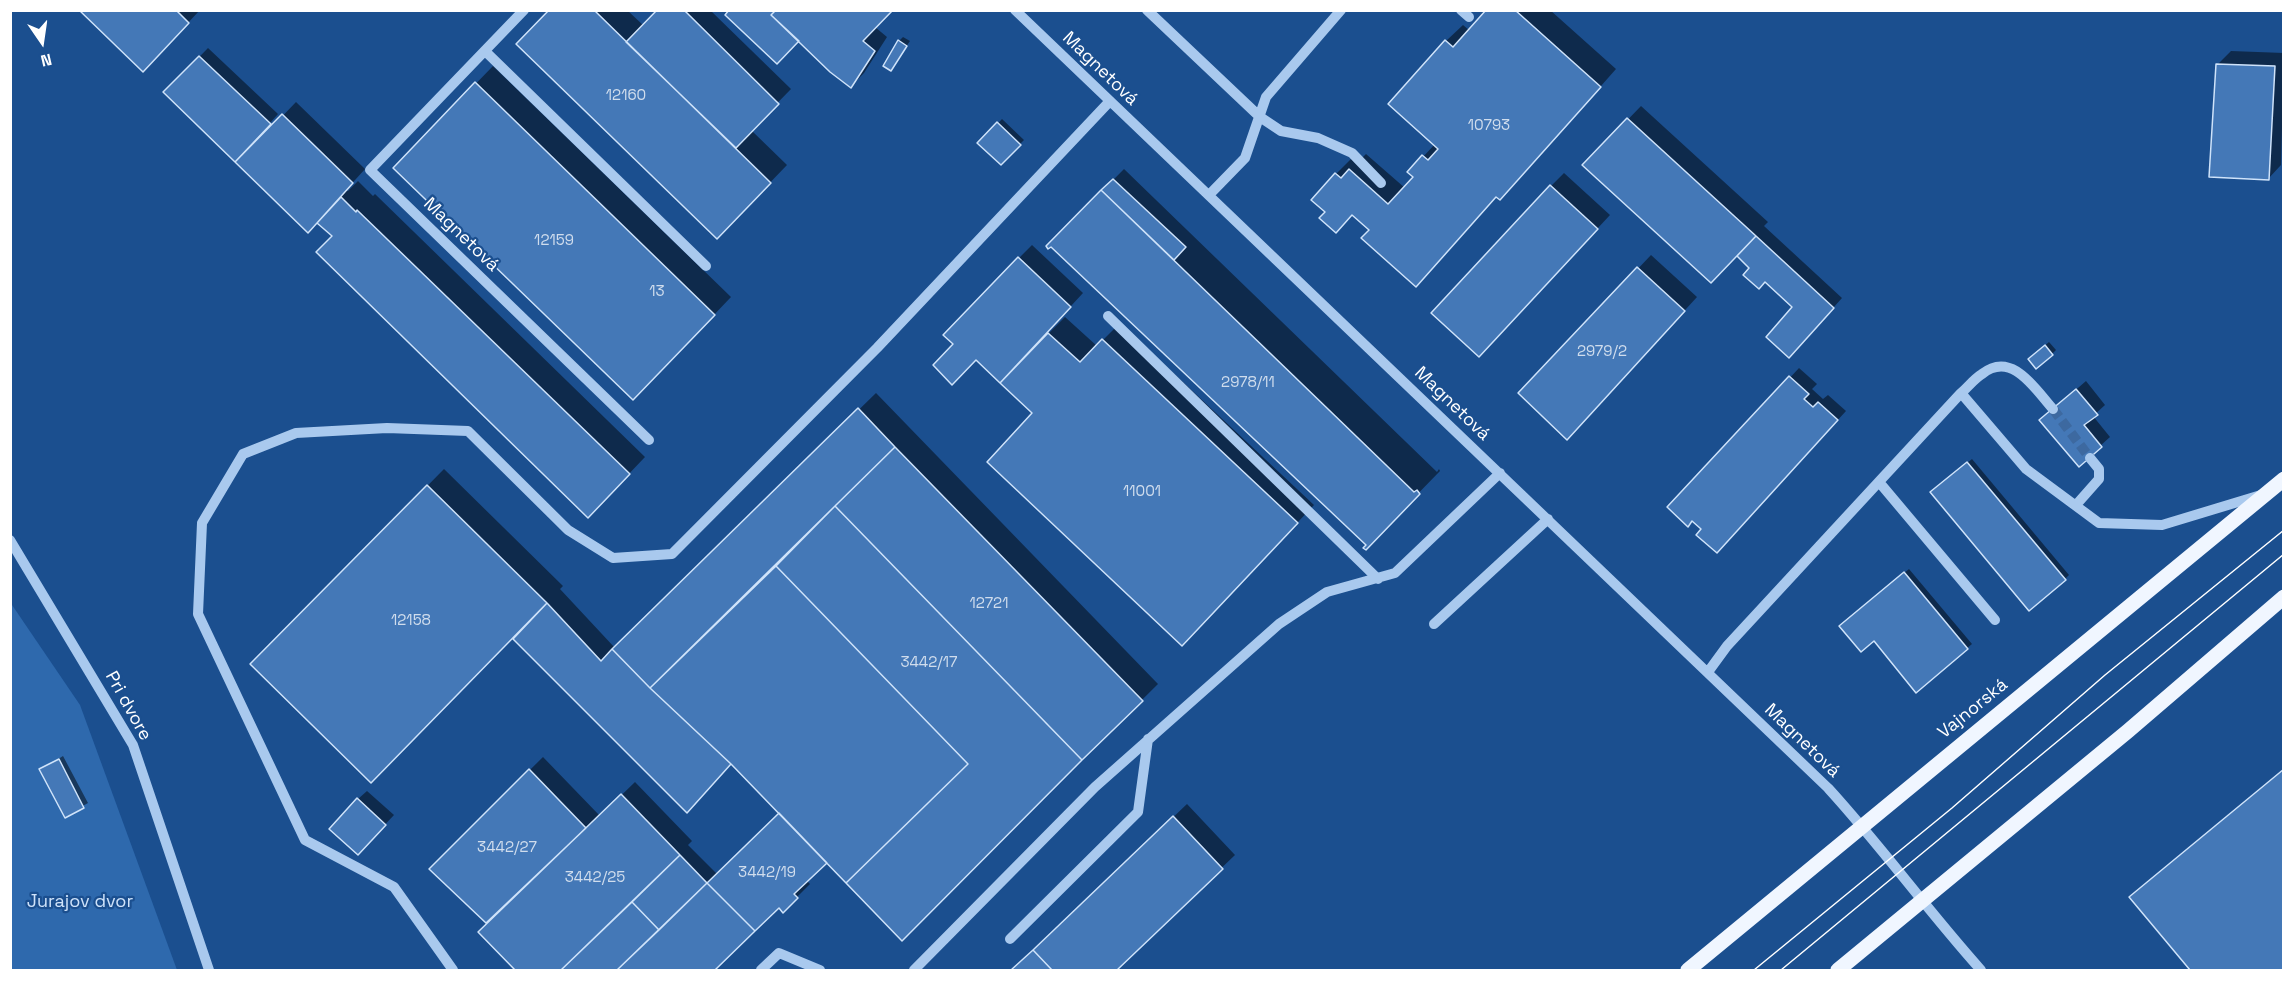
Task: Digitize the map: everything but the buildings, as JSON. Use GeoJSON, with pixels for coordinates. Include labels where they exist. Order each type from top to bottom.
{"type":"FeatureCollection","features":[{"type":"Feature","properties":{"kind":"main road","name":"Vajnorská"},"geometry":{"type":"LineString","coordinates":[[1688,970],[2283,479]]}},
{"type":"Feature","properties":{"kind":"main road"},"geometry":{"type":"LineString","coordinates":[[1838,970],[2128,731],[2283,597]]}},
{"type":"Feature","properties":{"kind":"street","name":"Magnetová"},"geometry":{"type":"LineString","coordinates":[[524,10],[370,170],[649,440]]}},
{"type":"Feature","properties":{"kind":"street","name":"Magnetová"},"geometry":{"type":"LineString","coordinates":[[1015,10],[1828,788],[1862,825],[1922,901],[1981,970]]}},
{"type":"Feature","properties":{"kind":"street"},"geometry":{"type":"LineString","coordinates":[[1147,10],[1260,117],[1281,131],[1318,138],[1352,153],[1381,183]]}},
{"type":"Feature","properties":{"kind":"street"},"geometry":{"type":"LineString","coordinates":[[1209,195],[1245,158],[1266,97],[1341,10]]}},
{"type":"Feature","properties":{"kind":"street"},"geometry":{"type":"LineString","coordinates":[[485,51],[706,267]]}},
{"type":"Feature","properties":{"kind":"street"},"geometry":{"type":"LineString","coordinates":[[453,970],[394,887],[305,840],[198,614],[202,523],[243,454],[296,433],[387,428],[468,431],[568,530],[613,558],[672,554],[877,348],[1110,101]]}},
{"type":"Feature","properties":{"kind":"street"},"geometry":{"type":"LineString","coordinates":[[1108,316],[1378,579]]}},
{"type":"Feature","properties":{"kind":"street"},"geometry":{"type":"LineString","coordinates":[[1708,672],[1727,646],[1983,372],[2004,366],[2021,373],[2053,409]]}},
{"type":"Feature","properties":{"kind":"street"},"geometry":{"type":"LineString","coordinates":[[1961,393],[2026,469],[2099,523],[2162,525],[2267,493]]}},
{"type":"Feature","properties":{"kind":"street"},"geometry":{"type":"LineString","coordinates":[[2076,505],[2099,479],[2099,469],[2090,458]]}},
{"type":"Feature","properties":{"kind":"street"},"geometry":{"type":"LineString","coordinates":[[914,970],[1095,787],[1280,624],[1328,592],[1395,573],[1500,473]]}},
{"type":"Feature","properties":{"kind":"street"},"geometry":{"type":"LineString","coordinates":[[1879,482],[1995,620]]}},
{"type":"Feature","properties":{"kind":"street"},"geometry":{"type":"LineString","coordinates":[[1434,624],[1548,519]]}},
{"type":"Feature","properties":{"kind":"street","name":"Pri dvore"},"geometry":{"type":"LineString","coordinates":[[10,540],[133,745],[209,970]]}},
{"type":"Feature","properties":{"kind":"street"},"geometry":{"type":"LineString","coordinates":[[1010,939],[1138,812],[1148,739]]}},
{"type":"Feature","properties":{"kind":"street"},"geometry":{"type":"LineString","coordinates":[[762,970],[779,953],[820,970]]}},
{"type":"Feature","properties":{"kind":"green space","name":"Jurajov dvor"},"geometry":{"type":"Polygon","coordinates":[[[10,602],[80,705],[177,970],[11,970],[10,602]]]}},
{"type":"Feature","properties":{"kind":"tunnel"},"geometry":{"type":"LineString","coordinates":[[2053,409],[2090,458]]}},
{"type":"Feature","properties":{"kind":"tram line"},"geometry":{"type":"LineString","coordinates":[[1754,970],[1952,808],[2105,675],[2284,530]]}},
{"type":"Feature","properties":{"kind":"tram line"},"geometry":{"type":"LineString","coordinates":[[1781,970],[2284,554]]}}]}
